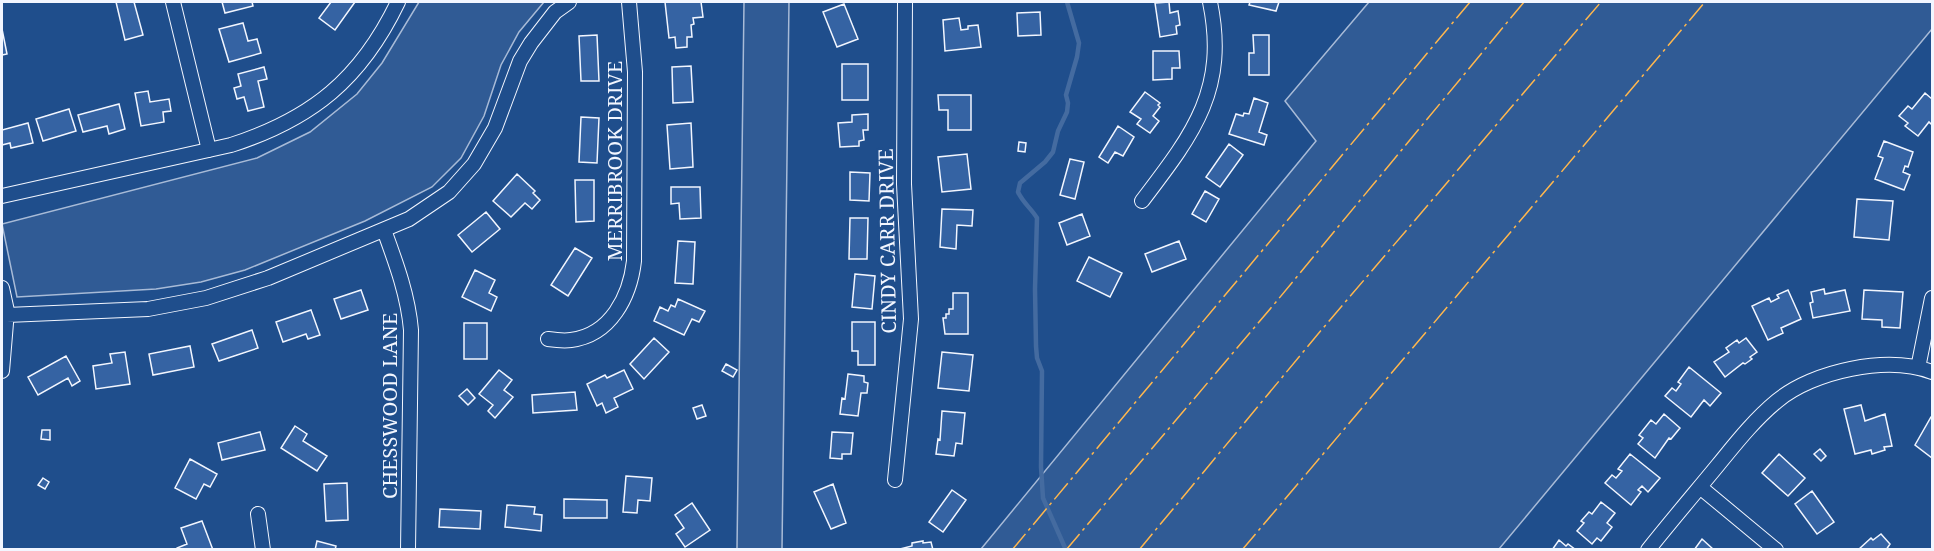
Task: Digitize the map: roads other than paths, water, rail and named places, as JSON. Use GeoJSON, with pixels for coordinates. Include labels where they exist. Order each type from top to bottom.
{"type":"FeatureCollection","features":[{"type":"Feature","properties":{"kind":"street"},"geometry":{"type":"LineString","coordinates":[[173,2],[209,150]]}},
{"type":"Feature","properties":{"kind":"street"},"geometry":{"type":"LineString","coordinates":[[2,196],[209,150],[256,137],[289,122],[320,103],[357,67],[374,46],[398,2]]}},
{"type":"Feature","properties":{"kind":"street"},"geometry":{"type":"LineString","coordinates":[[7,315],[148,309],[206,298],[268,279],[409,219],[437,202],[460,181],[474,164],[490,136],[520,61],[555,12],[569,2]]}},
{"type":"Feature","properties":{"kind":"street","name":"MERRIBROOK DRIVE"},"geometry":{"type":"LineString","coordinates":[[548,339],[570,340],[585,337],[596,331],[619,310],[632,279],[636,72],[629,2]]}},
{"type":"Feature","properties":{"kind":"street","name":"CINDY CARR DRIVE"},"geometry":{"type":"LineString","coordinates":[[895,480],[911,319],[904,184],[904,2]]}},
{"type":"Feature","properties":{"kind":"street"},"geometry":{"type":"LineString","coordinates":[[1142,201],[1186,141],[1200,116],[1207,96],[1213,75],[1215,40],[1210,2]]}},
{"type":"Feature","properties":{"kind":"street","name":"CHESSWOOD LANE"},"geometry":{"type":"LineString","coordinates":[[384,230],[404,285],[410,321],[408,549]]}},
{"type":"Feature","properties":{"kind":"street"},"geometry":{"type":"LineString","coordinates":[[2,288],[7,315],[2,370]]}},
{"type":"Feature","properties":{"kind":"street"},"geometry":{"type":"LineString","coordinates":[[1918,368],[1932,298]]}},
{"type":"Feature","properties":{"kind":"street"},"geometry":{"type":"LineString","coordinates":[[1648,549],[1750,426],[1778,400],[1809,382],[1829,374],[1866,366],[1888,365],[1932,372]]}},
{"type":"Feature","properties":{"kind":"street"},"geometry":{"type":"LineString","coordinates":[[1700,487],[1776,549]]}},
{"type":"Feature","properties":{"kind":"street"},"geometry":{"type":"LineString","coordinates":[[258,514],[263,549]]}},
{"type":"Feature","properties":{"kind":"waterway"},"geometry":{"type":"LineString","coordinates":[[1066,550],[1043,498],[1042,371],[1037,358],[1036,346],[1037,218],[1018,192],[1020,183],[1045,162],[1053,152],[1058,131],[1067,112],[1066,95],[1079,43],[1067,2]]}}]}
